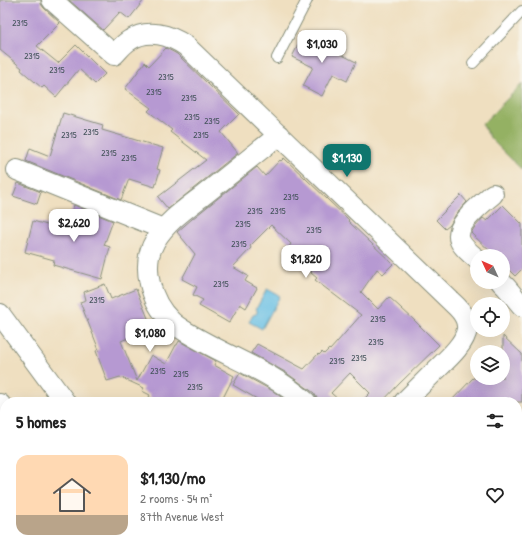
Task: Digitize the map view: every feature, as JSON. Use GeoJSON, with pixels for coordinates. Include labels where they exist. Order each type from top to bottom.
{"type":"FeatureCollection","features":[{"type":"Feature","properties":{"kind":"street"},"geometry":{"type":"LineString","coordinates":[[52,0],[114,55],[130,39],[143,35],[152,33],[165,35],[178,40],[196,55],[462,312],[465,317],[467,327],[466,333],[460,344],[455,351],[409,397]]}},
{"type":"Feature","properties":{"kind":"street"},"geometry":{"type":"LineString","coordinates":[[279,135],[186,208],[163,229],[154,242],[149,255],[148,280],[164,313],[171,321],[190,334],[284,384],[300,397]]}},
{"type":"Feature","properties":{"kind":"street"},"geometry":{"type":"LineString","coordinates":[[17,170],[163,229]]}},
{"type":"Feature","properties":{"kind":"street"},"geometry":{"type":"LineString","coordinates":[[470,252],[460,241],[458,234],[460,228],[466,220],[493,194]]}},
{"type":"Feature","properties":{"kind":"street"},"geometry":{"type":"LineString","coordinates":[[509,289],[519,297]]}},
{"type":"Feature","properties":{"kind":"street"},"geometry":{"type":"LineString","coordinates":[[0,314],[60,397]]}},
{"type":"Feature","properties":{"kind":"lane"},"geometry":{"type":"LineString","coordinates":[[277,58],[307,0]]}},
{"type":"Feature","properties":{"kind":"lane"},"geometry":{"type":"LineString","coordinates":[[474,63],[522,12]]}},
{"type":"Feature","properties":{"kind":"green space"},"geometry":{"type":"Polygon","coordinates":[[[522,84],[522,170],[491,139],[482,124],[522,84]]]}},
{"type":"Feature","properties":{"kind":"water"},"geometry":{"type":"Polygon","coordinates":[[[267,289],[280,296],[262,329],[249,322],[253,315],[257,313],[256,309],[267,289]]]}},
{"type":"Feature","properties":{"kind":"building"},"geometry":{"type":"Polygon","coordinates":[[[0,0],[41,0],[41,4],[44,8],[60,23],[37,46],[58,63],[76,45],[105,74],[95,84],[79,69],[56,97],[44,86],[42,88],[21,70],[22,68],[0,50],[0,0]]]}},
{"type":"Feature","properties":{"kind":"building"},"geometry":{"type":"Polygon","coordinates":[[[69,0],[144,0],[129,19],[120,12],[103,30],[69,0]]]}},
{"type":"Feature","properties":{"kind":"building"},"geometry":{"type":"Polygon","coordinates":[[[303,35],[356,62],[347,81],[333,74],[322,96],[303,86],[313,67],[292,57],[303,35]]]}},
{"type":"Feature","properties":{"kind":"building"},"geometry":{"type":"Polygon","coordinates":[[[166,48],[177,54],[239,114],[221,132],[238,153],[168,209],[158,197],[206,160],[170,132],[172,130],[148,111],[151,108],[125,89],[145,62],[149,66],[166,48]]]}},
{"type":"Feature","properties":{"kind":"building"},"geometry":{"type":"Polygon","coordinates":[[[63,113],[103,125],[102,130],[163,148],[157,169],[160,170],[155,187],[129,179],[121,200],[26,161],[30,148],[50,156],[63,113]]]}},
{"type":"Feature","properties":{"kind":"building"},"geometry":{"type":"Polygon","coordinates":[[[284,158],[393,264],[383,274],[377,269],[361,292],[378,309],[389,297],[439,345],[387,397],[366,397],[370,393],[350,373],[331,393],[335,397],[316,397],[314,393],[285,372],[251,353],[257,344],[304,369],[318,354],[319,355],[322,352],[324,354],[329,349],[330,350],[361,315],[315,280],[317,278],[311,273],[312,272],[285,252],[291,244],[271,225],[250,246],[251,248],[233,267],[248,276],[245,281],[257,288],[246,308],[240,304],[229,323],[199,306],[203,300],[193,295],[197,287],[182,279],[195,254],[177,232],[257,167],[265,176],[280,160],[281,161],[284,158]]]}},
{"type":"Feature","properties":{"kind":"building"},"geometry":{"type":"Polygon","coordinates":[[[18,183],[41,192],[37,204],[13,196],[18,183]]]}},
{"type":"Feature","properties":{"kind":"building"},"geometry":{"type":"Polygon","coordinates":[[[461,195],[467,202],[456,214],[450,225],[445,229],[436,220],[461,195]]]}},
{"type":"Feature","properties":{"kind":"building"},"geometry":{"type":"Polygon","coordinates":[[[74,205],[113,221],[104,245],[110,247],[102,279],[53,265],[54,260],[25,252],[33,221],[65,230],[74,205]]]}},
{"type":"Feature","properties":{"kind":"building"},"geometry":{"type":"Polygon","coordinates":[[[503,205],[522,224],[522,269],[515,276],[510,271],[510,249],[488,249],[471,233],[483,218],[487,221],[503,205]]]}},
{"type":"Feature","properties":{"kind":"building"},"geometry":{"type":"Polygon","coordinates":[[[105,284],[111,299],[136,289],[152,328],[121,341],[137,381],[151,355],[166,364],[179,341],[216,361],[214,365],[234,376],[224,397],[149,397],[150,395],[142,391],[144,388],[120,377],[107,381],[96,351],[99,350],[80,302],[86,300],[84,292],[105,284]]]}},
{"type":"Feature","properties":{"kind":"building"},"geometry":{"type":"Polygon","coordinates":[[[503,337],[522,354],[522,397],[455,397],[470,381],[470,385],[510,385],[510,345],[503,345],[503,337]]]}},
{"type":"Feature","properties":{"kind":"building"},"geometry":{"type":"Polygon","coordinates":[[[240,373],[281,397],[253,397],[233,385],[240,373]]]}}]}
